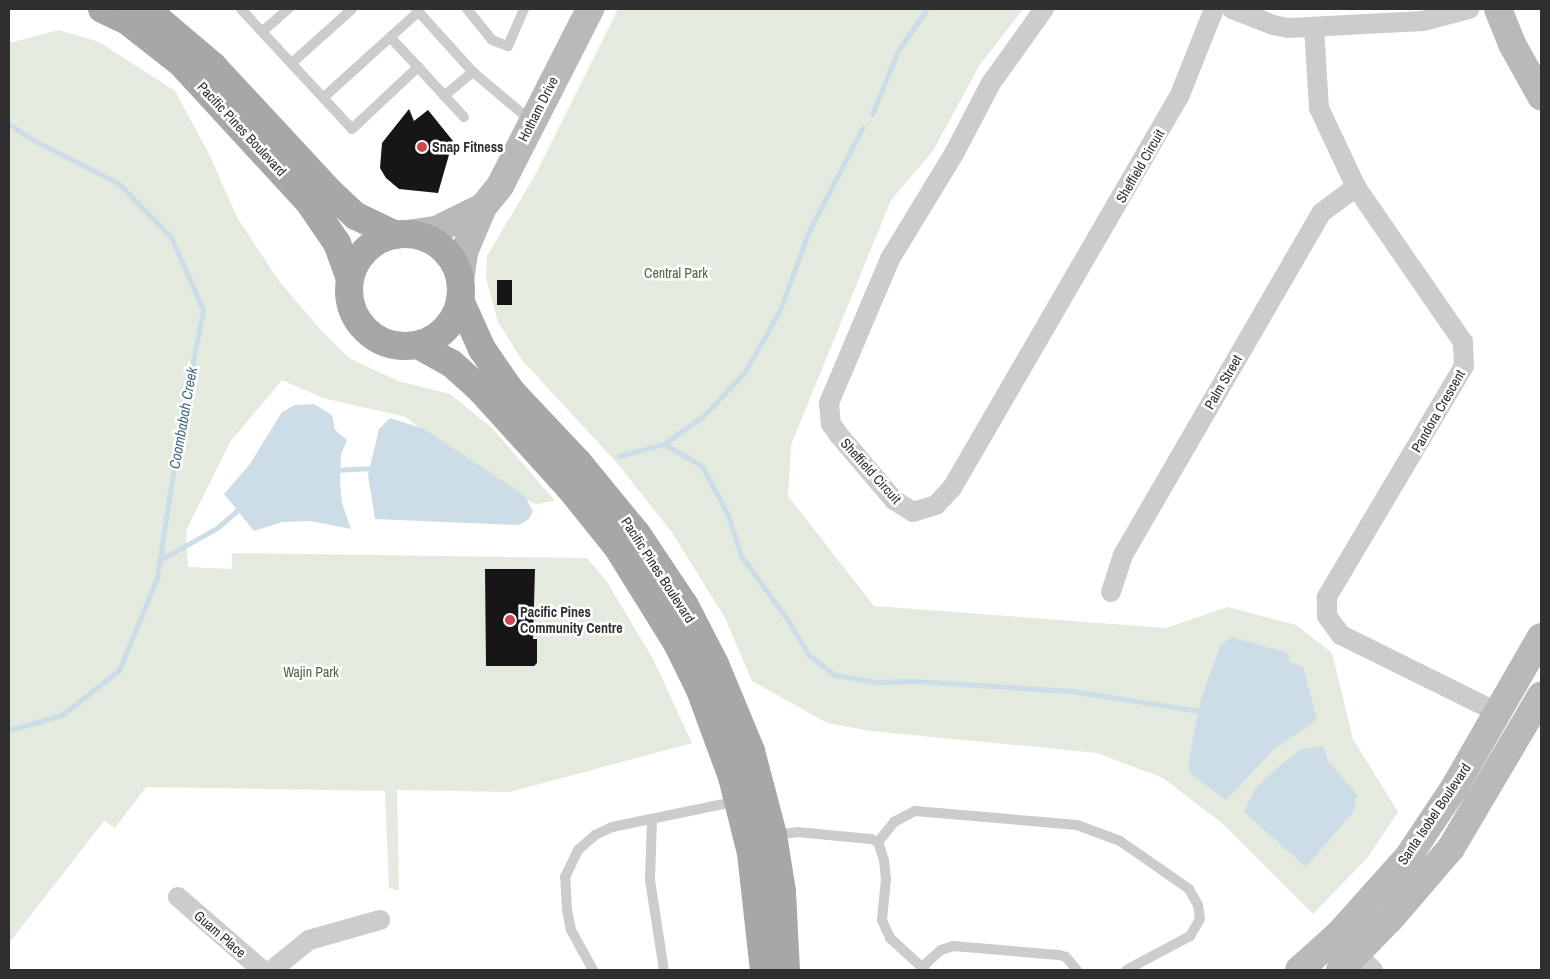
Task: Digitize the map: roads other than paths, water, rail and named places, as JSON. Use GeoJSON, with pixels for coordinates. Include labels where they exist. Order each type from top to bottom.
{"type":"FeatureCollection","features":[{"type":"Feature","properties":{"kind":"main road","name":"Pacific Pines Boulevard"},"geometry":{"type":"LineString","coordinates":[[102,9],[126,20],[181,63],[309,202],[338,243],[350,278]]}},
{"type":"Feature","properties":{"kind":"main road","name":"Pacific Pines Boulevard"},"geometry":{"type":"LineString","coordinates":[[146,9],[213,66],[331,193],[356,216],[401,235]]}},
{"type":"Feature","properties":{"kind":"main road"},"geometry":{"type":"LineString","coordinates":[[401,235],[426,238],[442,248],[454,263],[460,291],[446,329],[418,345],[399,346],[381,341],[365,330],[352,306],[350,278],[367,249],[401,235]]}},
{"type":"Feature","properties":{"kind":"main road","name":"Pacific Pines Boulevard"},"geometry":{"type":"LineString","coordinates":[[460,291],[482,349],[511,390],[578,462],[626,519],[685,606],[715,664],[751,752],[773,835],[782,892],[786,970]]}},
{"type":"Feature","properties":{"kind":"main road","name":"Pacific Pines Boulevard"},"geometry":{"type":"LineString","coordinates":[[418,345],[451,363],[480,388],[618,548],[677,643],[700,690],[738,801],[751,853],[764,970]]}},
{"type":"Feature","properties":{"kind":"street","name":"Hotham Drive"},"geometry":{"type":"LineString","coordinates":[[460,291],[464,252],[484,207],[500,186],[590,9]]}},
{"type":"Feature","properties":{"kind":"street","name":"Sheffield Circuit"},"geometry":{"type":"LineString","coordinates":[[1044,9],[991,83],[955,152],[890,259],[829,403],[831,424],[838,434],[894,500],[914,512],[936,505],[952,488],[1173,109],[1214,9]]}},
{"type":"Feature","properties":{"kind":"street"},"geometry":{"type":"LineString","coordinates":[[1232,9],[1273,25],[1314,27],[1423,21],[1469,9]]}},
{"type":"Feature","properties":{"kind":"street"},"geometry":{"type":"LineString","coordinates":[[1498,9],[1512,44],[1541,96]]}},
{"type":"Feature","properties":{"kind":"street","name":"Pandora Crescent"},"geometry":{"type":"LineString","coordinates":[[1314,27],[1319,108],[1356,188],[1463,342],[1464,366],[1327,596],[1327,616],[1342,635],[1497,712]]}},
{"type":"Feature","properties":{"kind":"street","name":"Palm Street"},"geometry":{"type":"LineString","coordinates":[[1111,592],[1124,555],[1320,213],[1356,188]]}},
{"type":"Feature","properties":{"kind":"street","name":"Hotham Drive"},"geometry":{"type":"LineString","coordinates":[[401,235],[436,230],[484,207]]}},
{"type":"Feature","properties":{"kind":"street","name":"Santa Isobel Boulevard"},"geometry":{"type":"LineString","coordinates":[[1351,957],[1408,857],[1454,788],[1541,637]]}},
{"type":"Feature","properties":{"kind":"street","name":"Santa Isobel Boulevard"},"geometry":{"type":"LineString","coordinates":[[1299,970],[1351,957],[1451,848],[1541,696]]}},
{"type":"Feature","properties":{"kind":"street","name":"Guam Place"},"geometry":{"type":"LineString","coordinates":[[178,897],[262,970]]}},
{"type":"Feature","properties":{"kind":"street"},"geometry":{"type":"LineString","coordinates":[[272,970],[308,940],[380,920]]}},
{"type":"Feature","properties":{"kind":"lane"},"geometry":{"type":"LineString","coordinates":[[242,9],[264,30],[352,129],[418,68]]}},
{"type":"Feature","properties":{"kind":"lane"},"geometry":{"type":"LineString","coordinates":[[264,30],[288,9]]}},
{"type":"Feature","properties":{"kind":"lane"},"geometry":{"type":"LineString","coordinates":[[292,62],[352,9]]}},
{"type":"Feature","properties":{"kind":"lane"},"geometry":{"type":"LineString","coordinates":[[466,9],[492,40],[508,46],[524,9]]}},
{"type":"Feature","properties":{"kind":"lane"},"geometry":{"type":"LineString","coordinates":[[324,97],[417,10],[473,72],[532,122]]}},
{"type":"Feature","properties":{"kind":"lane"},"geometry":{"type":"LineString","coordinates":[[390,37],[464,117]]}},
{"type":"Feature","properties":{"kind":"lane"},"geometry":{"type":"LineString","coordinates":[[444,96],[473,72]]}},
{"type":"Feature","properties":{"kind":"lane"},"geometry":{"type":"LineString","coordinates":[[593,970],[571,930],[564,887],[568,868],[578,850],[595,835],[612,827],[738,801]]}},
{"type":"Feature","properties":{"kind":"lane"},"geometry":{"type":"LineString","coordinates":[[878,842],[894,822],[915,811],[1077,825],[1120,840],[1189,889],[1198,905],[1200,919],[1190,936],[1126,970]]}},
{"type":"Feature","properties":{"kind":"lane"},"geometry":{"type":"LineString","coordinates":[[652,819],[650,880],[664,970]]}},
{"type":"Feature","properties":{"kind":"lane"},"geometry":{"type":"LineString","coordinates":[[773,835],[797,832],[871,839],[878,842],[884,860],[886,878],[882,920],[890,938],[923,968],[940,950],[953,946],[1059,955],[1066,957],[1077,970]]}},
{"type":"Feature","properties":{"kind":"water"},"geometry":{"type":"Polygon","coordinates":[[[314,404],[332,415],[335,430],[347,440],[341,455],[340,483],[342,503],[351,529],[310,521],[282,522],[254,531],[224,494],[250,464],[282,412],[295,405],[314,404]]]}},
{"type":"Feature","properties":{"kind":"water"},"geometry":{"type":"Polygon","coordinates":[[[390,418],[424,429],[524,495],[533,511],[529,519],[519,525],[375,519],[368,475],[379,429],[390,418]]]}},
{"type":"Feature","properties":{"kind":"water"},"geometry":{"type":"Polygon","coordinates":[[[1232,637],[1288,653],[1290,662],[1303,667],[1317,720],[1275,748],[1226,800],[1190,773],[1188,763],[1201,699],[1221,644],[1232,637]]]}},
{"type":"Feature","properties":{"kind":"water"},"geometry":{"type":"Polygon","coordinates":[[[1323,746],[1328,761],[1357,794],[1354,811],[1306,867],[1244,812],[1255,789],[1278,767],[1302,749],[1323,746]]]}},
{"type":"Feature","properties":{"kind":"waterway"},"geometry":{"type":"LineString","coordinates":[[872,114],[898,51],[927,9]]}},
{"type":"Feature","properties":{"kind":"waterway","name":"Coombabah Creek"},"geometry":{"type":"LineString","coordinates":[[9,124],[37,142],[118,183],[171,237],[203,310],[178,440],[157,578],[119,670],[62,715],[9,730]]}},
{"type":"Feature","properties":{"kind":"waterway"},"geometry":{"type":"LineString","coordinates":[[619,456],[664,444],[703,416],[744,373],[779,312],[809,231],[863,127]]}},
{"type":"Feature","properties":{"kind":"waterway"},"geometry":{"type":"LineString","coordinates":[[664,444],[702,466],[728,515],[741,556],[787,619],[809,655],[835,675],[877,682],[914,681],[1072,691],[1199,711]]}},
{"type":"Feature","properties":{"kind":"waterway"},"geometry":{"type":"LineString","coordinates":[[333,470],[375,468]]}},
{"type":"Feature","properties":{"kind":"waterway"},"geometry":{"type":"LineString","coordinates":[[160,560],[217,528],[241,507]]}},
{"type":"Feature","properties":{"kind":"place","name":"Snap Fitness"},"geometry":{"type":"Point","coordinates":[422,147]}},
{"type":"Feature","properties":{"kind":"place","name":"Pacific Pines Community Centre"},"geometry":{"type":"Point","coordinates":[510,620]}},
{"type":"Feature","properties":{"kind":"park label","name":"Central Park"},"geometry":{"type":"Point","coordinates":[676,273]}},
{"type":"Feature","properties":{"kind":"park label","name":"Wajin Park"},"geometry":{"type":"Point","coordinates":[311,672]}}]}
